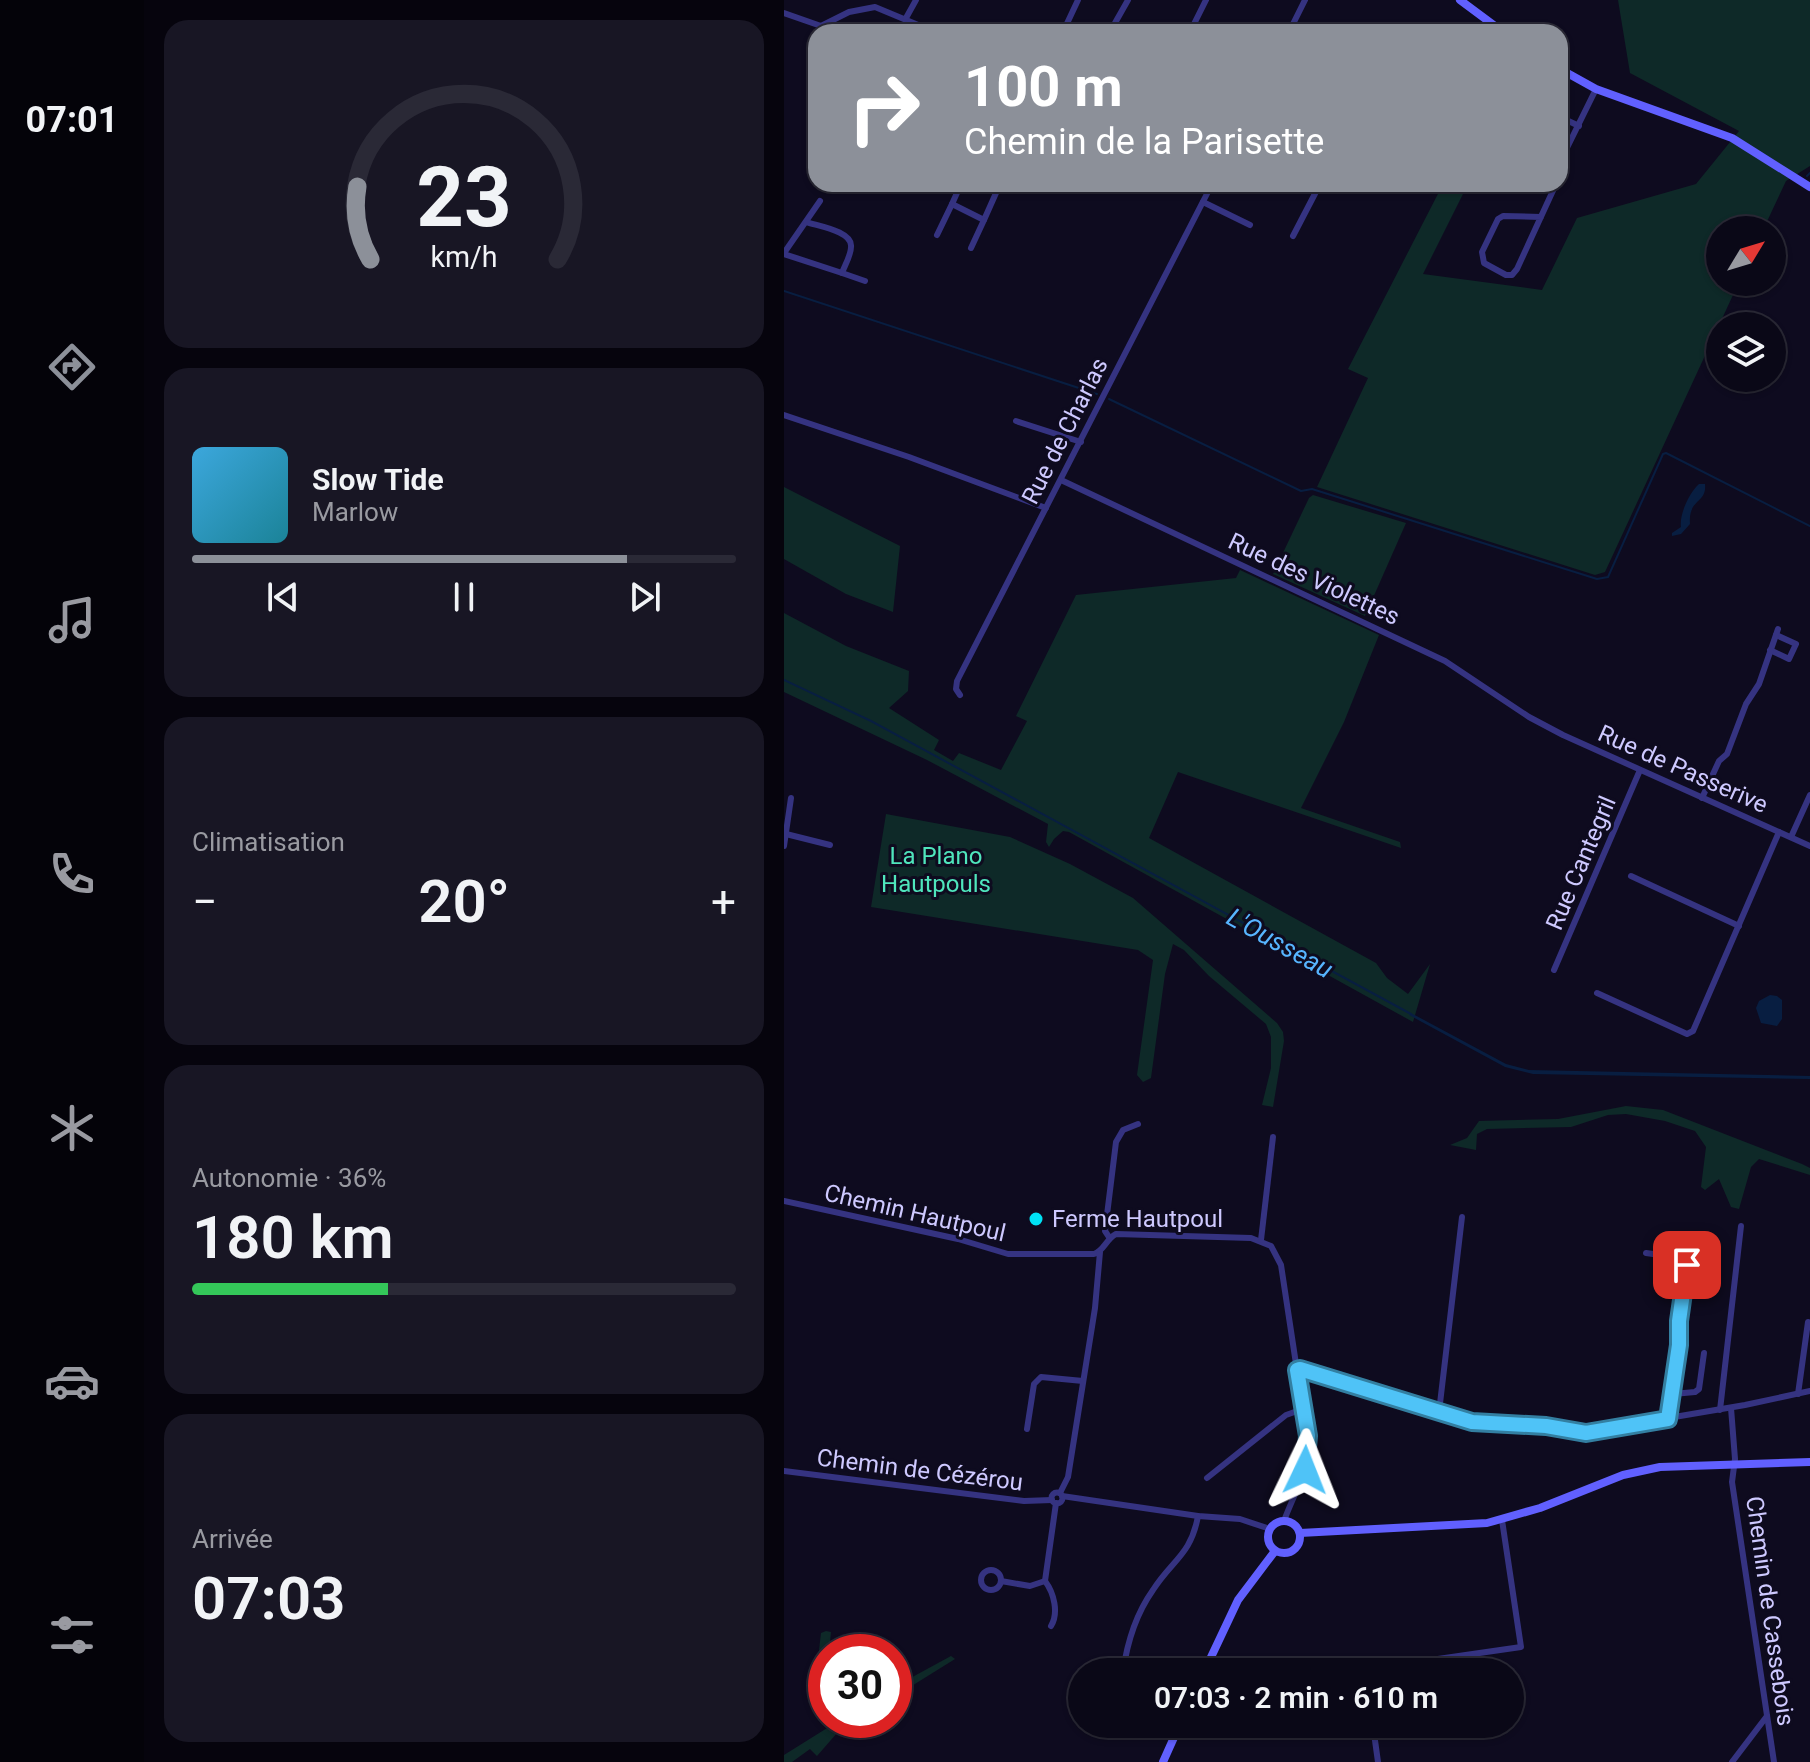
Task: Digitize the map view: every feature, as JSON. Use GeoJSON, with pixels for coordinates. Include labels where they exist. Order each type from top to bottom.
{"type":"FeatureCollection","features":[{"type":"Feature","properties":{"kind":"street"},"geometry":{"type":"LineString","coordinates":[[906,18],[916,0]]}},
{"type":"Feature","properties":{"kind":"street"},"geometry":{"type":"LineString","coordinates":[[1067,24],[1078,0]]}},
{"type":"Feature","properties":{"kind":"street"},"geometry":{"type":"LineString","coordinates":[[1115,24],[1128,0]]}},
{"type":"Feature","properties":{"kind":"street"},"geometry":{"type":"LineString","coordinates":[[1293,24],[1305,0]]}},
{"type":"Feature","properties":{"kind":"street"},"geometry":{"type":"LineString","coordinates":[[1460,0],[1492,24]]}},
{"type":"Feature","properties":{"kind":"street"},"geometry":{"type":"LineString","coordinates":[[1194,24],[1204,2]]}},
{"type":"Feature","properties":{"kind":"street"},"geometry":{"type":"LineString","coordinates":[[826,24],[862,8],[885,9],[918,24]]}},
{"type":"Feature","properties":{"kind":"street"},"geometry":{"type":"LineString","coordinates":[[784,13],[815,24]]}},
{"type":"Feature","properties":{"kind":"street"},"geometry":{"type":"LineString","coordinates":[[1568,73],[1596,89],[1732,138],[1806,184]]}},
{"type":"Feature","properties":{"kind":"street"},"geometry":{"type":"LineString","coordinates":[[1568,147],[1596,89]]}},
{"type":"Feature","properties":{"kind":"street"},"geometry":{"type":"LineString","coordinates":[[1568,121],[1579,126]]}},
{"type":"Feature","properties":{"kind":"street"},"geometry":{"type":"LineString","coordinates":[[937,235],[957,192]]}},
{"type":"Feature","properties":{"kind":"street"},"geometry":{"type":"LineString","coordinates":[[971,248],[996,192]]}},
{"type":"Feature","properties":{"kind":"street","name":"Rue de Charlas"},"geometry":{"type":"LineString","coordinates":[[960,695],[956,689],[957,681],[1208,192]]}},
{"type":"Feature","properties":{"kind":"street"},"geometry":{"type":"LineString","coordinates":[[1293,236],[1316,192]]}},
{"type":"Feature","properties":{"kind":"street"},"geometry":{"type":"LineString","coordinates":[[1541,217],[1503,216],[1498,219],[1482,252],[1484,263],[1512,275],[1517,269],[1541,217],[1552,192]]}},
{"type":"Feature","properties":{"kind":"street"},"geometry":{"type":"LineString","coordinates":[[820,201],[784,254],[865,281]]}},
{"type":"Feature","properties":{"kind":"street"},"geometry":{"type":"LineString","coordinates":[[1203,202],[1250,225]]}},
{"type":"Feature","properties":{"kind":"street"},"geometry":{"type":"LineString","coordinates":[[952,204],[984,220]]}},
{"type":"Feature","properties":{"kind":"street"},"geometry":{"type":"LineString","coordinates":[[806,222],[845,235],[850,240],[851,247],[842,273]]}},
{"type":"Feature","properties":{"kind":"street"},"geometry":{"type":"LineString","coordinates":[[784,415],[1046,508]]}},
{"type":"Feature","properties":{"kind":"street"},"geometry":{"type":"LineString","coordinates":[[1016,421],[1081,442]]}},
{"type":"Feature","properties":{"kind":"street","name":"Rue des Violettes"},"geometry":{"type":"LineString","coordinates":[[1061,480],[1445,661],[1543,725]]}},
{"type":"Feature","properties":{"kind":"street"},"geometry":{"type":"LineString","coordinates":[[1702,798],[1719,761],[1727,754],[1746,704],[1759,684],[1759,676],[1777,632],[1796,644],[1789,659],[1770,650]]}},
{"type":"Feature","properties":{"kind":"street","name":"Rue de Passerive"},"geometry":{"type":"LineString","coordinates":[[1543,725],[1810,846]]}},
{"type":"Feature","properties":{"kind":"street","name":"Rue Cantegril"},"geometry":{"type":"LineString","coordinates":[[1554,970],[1640,770]]}},
{"type":"Feature","properties":{"kind":"street"},"geometry":{"type":"LineString","coordinates":[[1791,837],[1810,795]]}},
{"type":"Feature","properties":{"kind":"street"},"geometry":{"type":"LineString","coordinates":[[784,846],[791,798]]}},
{"type":"Feature","properties":{"kind":"street"},"geometry":{"type":"LineString","coordinates":[[1597,993],[1687,1034],[1693,1031],[1779,832]]}},
{"type":"Feature","properties":{"kind":"street"},"geometry":{"type":"LineString","coordinates":[[786,834],[830,845]]}},
{"type":"Feature","properties":{"kind":"street"},"geometry":{"type":"LineString","coordinates":[[1631,876],[1739,926]]}},
{"type":"Feature","properties":{"kind":"street"},"geometry":{"type":"LineString","coordinates":[[1109,1237],[1105,1231],[1116,1142],[1123,1130],[1138,1124]]}},
{"type":"Feature","properties":{"kind":"street"},"geometry":{"type":"LineString","coordinates":[[1261,1240],[1273,1137]]}},
{"type":"Feature","properties":{"kind":"street","name":"Chemin Hautpoul"},"geometry":{"type":"LineString","coordinates":[[784,1201],[958,1239],[1008,1254],[1074,1255],[1100,1252]]}},
{"type":"Feature","properties":{"kind":"street"},"geometry":{"type":"LineString","coordinates":[[1439,1412],[1462,1217]]}},
{"type":"Feature","properties":{"kind":"street"},"geometry":{"type":"LineString","coordinates":[[1720,1410],[1741,1226]]}},
{"type":"Feature","properties":{"kind":"street"},"geometry":{"type":"LineString","coordinates":[[1061,1494],[1068,1477],[1095,1308],[1100,1252],[1109,1237],[1130,1234],[1261,1240],[1271,1246],[1281,1265],[1308,1436],[1307,1462],[1284,1521]]}},
{"type":"Feature","properties":{"kind":"street"},"geometry":{"type":"LineString","coordinates":[[1668,1419],[1689,1249]]}},
{"type":"Feature","properties":{"kind":"street"},"geometry":{"type":"LineString","coordinates":[[1646,1253],[1688,1259]]}},
{"type":"Feature","properties":{"kind":"street"},"geometry":{"type":"LineString","coordinates":[[1798,1394],[1808,1322]]}},
{"type":"Feature","properties":{"kind":"street"},"geometry":{"type":"LineString","coordinates":[[1673,1394],[1699,1389],[1704,1353]]}},
{"type":"Feature","properties":{"kind":"street"},"geometry":{"type":"LineString","coordinates":[[1297,1370],[1308,1370],[1472,1422],[1546,1426],[1580,1433],[1731,1408],[1810,1391]]}},
{"type":"Feature","properties":{"kind":"street"},"geometry":{"type":"LineString","coordinates":[[1027,1429],[1034,1384],[1041,1377],[1083,1381]]}},
{"type":"Feature","properties":{"kind":"street","name":"Chemin de Cassebois"},"geometry":{"type":"LineString","coordinates":[[1731,1408],[1732,1482],[1774,1762]]}},
{"type":"Feature","properties":{"kind":"street"},"geometry":{"type":"LineString","coordinates":[[1207,1478],[1286,1415],[1303,1409]]}},
{"type":"Feature","properties":{"kind":"street"},"geometry":{"type":"LineString","coordinates":[[1300,1533],[1444,1527],[1502,1520],[1641,1470],[1675,1465],[1810,1462]]}},
{"type":"Feature","properties":{"kind":"street","name":"Chemin de Cézérou"},"geometry":{"type":"LineString","coordinates":[[784,1471],[1024,1501],[1054,1501]]}},
{"type":"Feature","properties":{"kind":"street"},"geometry":{"type":"LineString","coordinates":[[1051,1626],[1056,1615],[1050,1587],[1045,1581],[1054,1493],[1198,1516],[1240,1519],[1270,1529]]}},
{"type":"Feature","properties":{"kind":"street"},"geometry":{"type":"LineString","coordinates":[[1125,1658],[1139,1613],[1153,1589],[1187,1550],[1198,1516]]}},
{"type":"Feature","properties":{"kind":"street"},"geometry":{"type":"LineString","coordinates":[[1445,1658],[1521,1647],[1502,1520]]}},
{"type":"Feature","properties":{"kind":"street"},"geometry":{"type":"LineString","coordinates":[[1284,1521],[1295,1526],[1300,1533],[1300,1542],[1293,1551],[1283,1553],[1275,1551],[1268,1541],[1270,1529],[1275,1523],[1284,1521]]}},
{"type":"Feature","properties":{"kind":"street"},"geometry":{"type":"LineString","coordinates":[[1211,1658],[1238,1600],[1275,1551]]}},
{"type":"Feature","properties":{"kind":"street"},"geometry":{"type":"LineString","coordinates":[[1001,1581],[1030,1586],[1045,1581]]}},
{"type":"Feature","properties":{"kind":"street"},"geometry":{"type":"LineString","coordinates":[[1732,1762],[1767,1716]]}},
{"type":"Feature","properties":{"kind":"street"},"geometry":{"type":"LineString","coordinates":[[1163,1762],[1174,1738]]}},
{"type":"Feature","properties":{"kind":"street"},"geometry":{"type":"LineString","coordinates":[[1375,1738],[1378,1762]]}},
{"type":"Feature","properties":{"kind":"green space"},"geometry":{"type":"Polygon","coordinates":[[[1618,0],[1810,0],[1810,166],[1786,181],[1770,216],[1706,216],[1706,296],[1733,296],[1725,312],[1706,312],[1706,353],[1605,572],[1595,575],[1317,487],[1368,378],[1348,369],[1439,192],[1464,192],[1423,274],[1542,290],[1577,218],[1696,184],[1739,131],[1630,73],[1618,0]]]}},
{"type":"Feature","properties":{"kind":"green space"},"geometry":{"type":"Polygon","coordinates":[[[784,487],[900,546],[893,612],[846,594],[784,559],[784,487]]]}},
{"type":"Feature","properties":{"kind":"green space"},"geometry":{"type":"Polygon","coordinates":[[[1313,495],[1406,523],[1365,616],[1273,574],[1313,495]]]}},
{"type":"Feature","properties":{"kind":"green space"},"geometry":{"type":"Polygon","coordinates":[[[1240,570],[1379,635],[1344,722],[1301,808],[1400,842],[1401,848],[1178,772],[1149,838],[1376,963],[1387,978],[1408,994],[1430,964],[1413,1022],[1069,832],[1063,831],[1049,847],[1046,842],[1048,824],[927,760],[784,692],[784,613],[846,646],[909,671],[908,691],[889,708],[939,740],[934,750],[953,761],[959,753],[1001,770],[1027,721],[1016,716],[1076,595],[1236,578],[1240,570]]]}},
{"type":"Feature","properties":{"kind":"green space","name":"La Plano Hautpouls"},"geometry":{"type":"Polygon","coordinates":[[[886,814],[1010,837],[1070,864],[1133,898],[1277,1023],[1284,1041],[1273,1107],[1262,1105],[1271,1068],[1271,1037],[1266,1024],[1209,976],[1184,950],[1173,944],[1165,974],[1151,1078],[1143,1082],[1137,1075],[1153,960],[1138,950],[871,907],[886,814]]]}},
{"type":"Feature","properties":{"kind":"green space"},"geometry":{"type":"Polygon","coordinates":[[[1626,1106],[1663,1110],[1802,1164],[1810,1168],[1810,1175],[1759,1159],[1751,1167],[1739,1209],[1731,1207],[1719,1179],[1705,1190],[1701,1187],[1706,1147],[1695,1131],[1665,1121],[1626,1114],[1608,1115],[1571,1127],[1487,1129],[1477,1134],[1476,1150],[1450,1145],[1467,1138],[1479,1121],[1558,1119],[1626,1106]]]}},
{"type":"Feature","properties":{"kind":"green space"},"geometry":{"type":"Polygon","coordinates":[[[951,1656],[955,1659],[912,1686],[912,1677],[951,1656]]]}},
{"type":"Feature","properties":{"kind":"green space"},"geometry":{"type":"Polygon","coordinates":[[[811,1738],[833,1738],[817,1756],[810,1749],[792,1762],[784,1762],[784,1755],[811,1738]]]}},
{"type":"Feature","properties":{"kind":"water"},"geometry":{"type":"Polygon","coordinates":[[[1699,484],[1705,484],[1705,490],[1694,505],[1690,524],[1681,534],[1672,536],[1681,527],[1686,504],[1699,484]]]}},
{"type":"Feature","properties":{"kind":"water"},"geometry":{"type":"Polygon","coordinates":[[[1770,995],[1782,1000],[1782,1019],[1777,1026],[1761,1023],[1756,1008],[1759,1001],[1770,995]]]}},
{"type":"Feature","properties":{"kind":"water"},"geometry":{"type":"Polygon","coordinates":[[[1411,1013],[1506,1064],[1529,1070],[1810,1076],[1810,1079],[1533,1074],[1505,1067],[1409,1015],[1411,1013]]]}},
{"type":"Feature","properties":{"kind":"waterway"},"geometry":{"type":"LineString","coordinates":[[1807,176],[1810,173]]}},
{"type":"Feature","properties":{"kind":"waterway"},"geometry":{"type":"LineString","coordinates":[[784,291],[1097,394]]}},
{"type":"Feature","properties":{"kind":"waterway"},"geometry":{"type":"LineString","coordinates":[[1109,399],[1301,491],[1312,489],[1597,579],[1608,577],[1666,453],[1810,526]]}},
{"type":"Feature","properties":{"kind":"waterway","name":"L'Ousseau"},"geometry":{"type":"LineString","coordinates":[[784,680],[871,721],[1411,1014]]}},
{"type":"Feature","properties":{"kind":"place","name":"Ferme Hautpoul"},"geometry":{"type":"Point","coordinates":[1036,1219]}},
{"type":"Feature","properties":{"kind":"route"},"geometry":{"type":"LineString","coordinates":[[1305,1470],[1308,1436],[1297,1370],[1300,1369],[1472,1422],[1546,1426],[1586,1433],[1668,1419],[1687,1265]]}}]}
